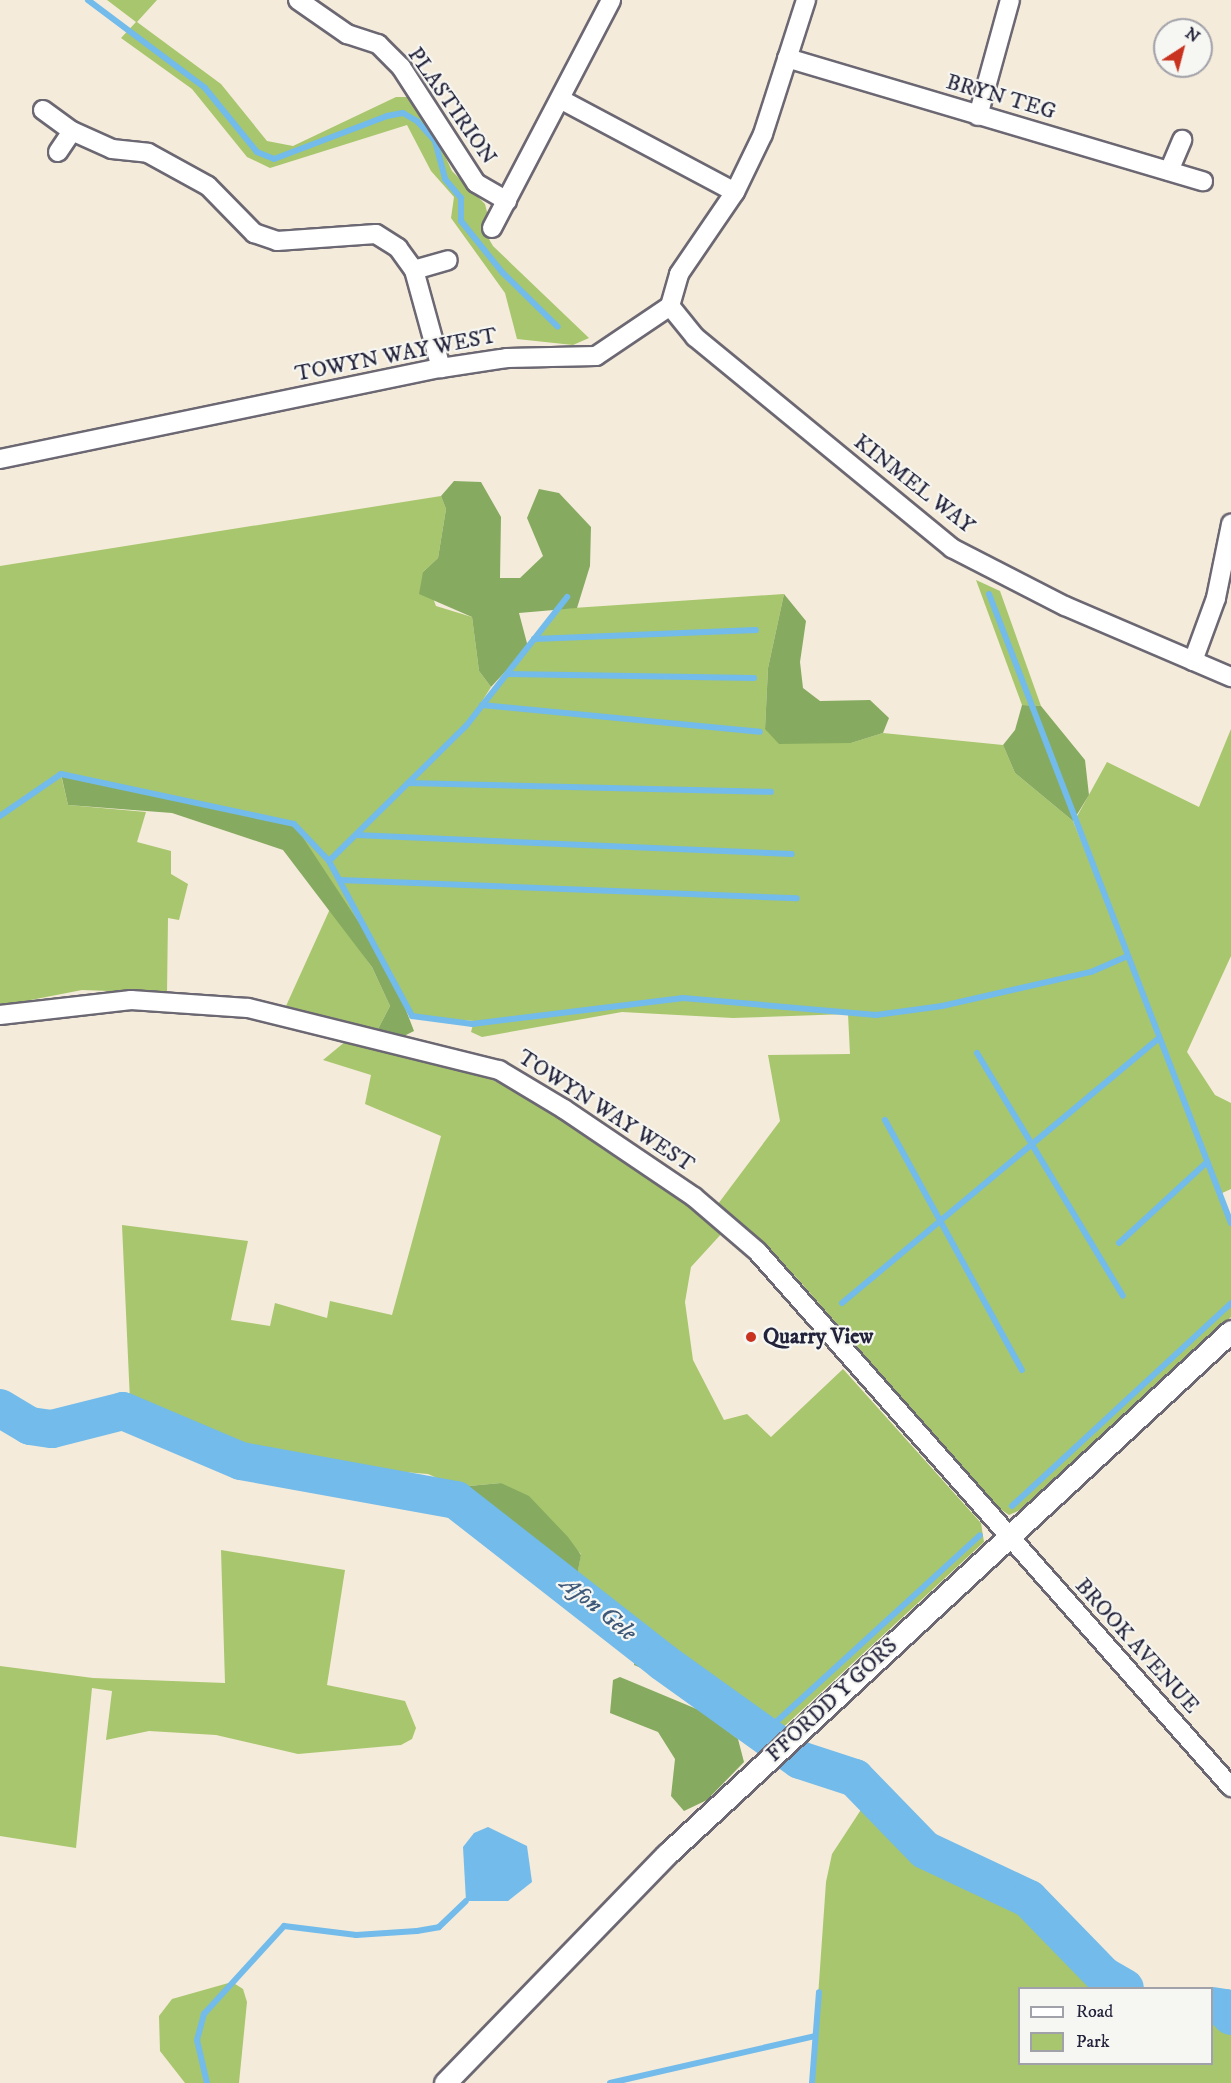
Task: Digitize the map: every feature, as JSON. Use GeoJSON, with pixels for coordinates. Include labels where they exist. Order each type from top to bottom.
{"type":"FeatureCollection","features":[{"type":"Feature","properties":{"kind":"street","name":"PLASTIRION"},"geometry":{"type":"LineString","coordinates":[[298,0],[347,34],[378,44],[401,67],[476,183],[507,201]]}},
{"type":"Feature","properties":{"kind":"street","name":"PLASTIRION"},"geometry":{"type":"LineString","coordinates":[[492,228],[611,0]]}},
{"type":"Feature","properties":{"kind":"street"},"geometry":{"type":"LineString","coordinates":[[670,306],[679,274],[735,192],[763,134],[806,0]]}},
{"type":"Feature","properties":{"kind":"street"},"geometry":{"type":"LineString","coordinates":[[978,116],[1010,0]]}},
{"type":"Feature","properties":{"kind":"street","name":"BRYN TEG"},"geometry":{"type":"LineString","coordinates":[[787,58],[1203,181]]}},
{"type":"Feature","properties":{"kind":"street"},"geometry":{"type":"LineString","coordinates":[[560,99],[735,192]]}},
{"type":"Feature","properties":{"kind":"street"},"geometry":{"type":"LineString","coordinates":[[43,110],[72,131],[112,149],[148,153],[208,186],[254,233],[277,241],[376,234],[398,248],[414,270],[441,368]]}},
{"type":"Feature","properties":{"kind":"street"},"geometry":{"type":"LineString","coordinates":[[58,152],[72,131]]}},
{"type":"Feature","properties":{"kind":"street"},"geometry":{"type":"LineString","coordinates":[[1168,171],[1182,140]]}},
{"type":"Feature","properties":{"kind":"street"},"geometry":{"type":"LineString","coordinates":[[414,270],[448,260]]}},
{"type":"Feature","properties":{"kind":"street","name":"TOWYN WAY WEST"},"geometry":{"type":"LineString","coordinates":[[0,459],[441,368],[507,358],[596,356],[670,306]]}},
{"type":"Feature","properties":{"kind":"street","name":"KINMEL WAY"},"geometry":{"type":"LineString","coordinates":[[670,306],[695,337],[952,548],[1065,606],[1231,677]]}},
{"type":"Feature","properties":{"kind":"street"},"geometry":{"type":"LineString","coordinates":[[1193,661],[1216,598],[1231,524]]}},
{"type":"Feature","properties":{"kind":"street","name":"TOWYN WAY WEST"},"geometry":{"type":"LineString","coordinates":[[0,1015],[131,1000],[248,1008],[499,1071],[694,1197],[757,1251],[1008,1537]]}},
{"type":"Feature","properties":{"kind":"street","name":"FFORDD Y GORS"},"geometry":{"type":"LineString","coordinates":[[445,2083],[667,1854],[1231,1330]]}},
{"type":"Feature","properties":{"kind":"street","name":"BROOK AVENUE"},"geometry":{"type":"LineString","coordinates":[[1008,1537],[1231,1787]]}},
{"type":"Feature","properties":{"kind":"green space"},"geometry":{"type":"Polygon","coordinates":[[[107,0],[157,0],[137,22],[221,84],[267,141],[293,146],[396,97],[409,97],[424,111],[452,171],[485,204],[488,216],[482,227],[493,246],[589,338],[573,345],[517,339],[505,293],[451,218],[454,197],[431,171],[407,125],[270,168],[247,157],[192,89],[121,38],[136,22],[107,0]]]}},
{"type":"Feature","properties":{"kind":"green space"},"geometry":{"type":"Polygon","coordinates":[[[454,481],[481,482],[501,517],[500,578],[520,578],[543,556],[527,518],[539,489],[559,493],[591,527],[590,566],[577,608],[519,613],[528,647],[491,687],[479,671],[472,617],[419,594],[423,572],[438,558],[446,509],[441,496],[454,481]]]}},
{"type":"Feature","properties":{"kind":"green space"},"geometry":{"type":"Polygon","coordinates":[[[441,496],[446,509],[438,558],[423,572],[436,606],[472,617],[479,671],[491,687],[471,719],[558,609],[784,594],[768,668],[765,729],[851,743],[883,733],[1003,745],[1015,773],[1073,821],[1111,914],[1075,820],[1107,762],[1199,807],[1231,729],[1231,956],[1187,1052],[1215,1095],[1231,1103],[1231,1189],[1220,1194],[1231,1221],[1231,1317],[1020,1510],[1009,1515],[996,1506],[796,1277],[718,1204],[780,1121],[768,1055],[850,1054],[848,1014],[733,1018],[622,1012],[482,1037],[471,1032],[474,1021],[412,1016],[391,971],[293,824],[61,775],[68,805],[146,812],[137,842],[171,851],[171,874],[188,884],[179,920],[168,918],[167,993],[82,990],[0,1006],[0,566],[441,496]]]}},
{"type":"Feature","properties":{"kind":"green space"},"geometry":{"type":"Polygon","coordinates":[[[976,580],[1000,591],[1041,706],[1022,705],[976,580]]]}},
{"type":"Feature","properties":{"kind":"green space"},"geometry":{"type":"Polygon","coordinates":[[[784,594],[806,621],[800,662],[803,688],[820,701],[870,700],[889,718],[883,733],[851,743],[779,744],[765,729],[768,668],[784,594]]]}},
{"type":"Feature","properties":{"kind":"green space"},"geometry":{"type":"Polygon","coordinates":[[[1022,705],[1041,706],[1085,760],[1089,795],[1073,821],[1015,773],[1003,745],[1015,730],[1022,705]]]}},
{"type":"Feature","properties":{"kind":"green space"},"geometry":{"type":"Polygon","coordinates":[[[61,774],[294,824],[391,971],[414,1031],[400,1038],[378,1029],[390,1006],[372,967],[283,850],[172,813],[68,805],[61,774]]]}},
{"type":"Feature","properties":{"kind":"green space"},"geometry":{"type":"Polygon","coordinates":[[[330,909],[372,967],[390,1006],[378,1029],[286,1006],[330,909]]]}},
{"type":"Feature","properties":{"kind":"green space"},"geometry":{"type":"Polygon","coordinates":[[[346,1041],[484,1076],[529,1097],[660,1183],[723,1232],[691,1267],[685,1302],[693,1360],[724,1420],[747,1414],[771,1437],[843,1369],[981,1523],[984,1542],[776,1734],[576,1581],[581,1554],[501,1483],[458,1487],[428,1474],[295,1463],[236,1446],[130,1401],[122,1225],[248,1241],[231,1320],[270,1326],[275,1303],[327,1318],[330,1301],[392,1315],[441,1136],[365,1104],[371,1075],[323,1060],[346,1041]]]}},
{"type":"Feature","properties":{"kind":"green space"},"geometry":{"type":"Polygon","coordinates":[[[501,1483],[529,1496],[568,1537],[581,1555],[576,1581],[458,1487],[501,1483]]]}},
{"type":"Feature","properties":{"kind":"green space"},"geometry":{"type":"Polygon","coordinates":[[[221,1550],[345,1570],[327,1685],[405,1701],[416,1728],[412,1739],[401,1745],[298,1754],[216,1735],[149,1731],[106,1740],[112,1691],[92,1688],[76,1848],[0,1836],[0,1666],[93,1678],[225,1683],[221,1550]]]}},
{"type":"Feature","properties":{"kind":"green space"},"geometry":{"type":"Polygon","coordinates":[[[635,1651],[767,1741],[753,1739],[670,1680],[634,1665],[635,1651]]]}},
{"type":"Feature","properties":{"kind":"green space"},"geometry":{"type":"Polygon","coordinates":[[[620,1677],[699,1710],[738,1739],[744,1762],[707,1800],[684,1811],[671,1796],[675,1759],[658,1732],[610,1713],[613,1680],[620,1677]]]}},
{"type":"Feature","properties":{"kind":"green space"},"geometry":{"type":"Polygon","coordinates":[[[868,1799],[927,1859],[1024,1905],[1113,1987],[1018,1987],[1018,2065],[1213,2065],[1213,2015],[1231,2027],[1231,2083],[812,2083],[826,1882],[832,1854],[868,1799]]]}},
{"type":"Feature","properties":{"kind":"green space"},"geometry":{"type":"Polygon","coordinates":[[[232,1982],[243,1989],[247,2002],[239,2083],[185,2083],[160,2051],[159,2016],[172,1999],[232,1982]]]}},
{"type":"Feature","properties":{"kind":"water"},"geometry":{"type":"Polygon","coordinates":[[[488,1827],[527,1846],[532,1882],[508,1901],[466,1901],[463,1847],[474,1833],[488,1827]]]}},
{"type":"Feature","properties":{"kind":"waterway"},"geometry":{"type":"LineString","coordinates":[[88,0],[205,88],[257,152],[274,159],[387,116],[403,113],[417,121],[435,141],[445,179],[461,198],[461,221],[502,272],[558,327]]}},
{"type":"Feature","properties":{"kind":"waterway"},"geometry":{"type":"LineString","coordinates":[[989,594],[1231,1223]]}},
{"type":"Feature","properties":{"kind":"waterway"},"geometry":{"type":"LineString","coordinates":[[329,861],[466,726],[567,597]]}},
{"type":"Feature","properties":{"kind":"waterway"},"geometry":{"type":"LineString","coordinates":[[534,639],[756,630]]}},
{"type":"Feature","properties":{"kind":"waterway"},"geometry":{"type":"LineString","coordinates":[[507,674],[754,678]]}},
{"type":"Feature","properties":{"kind":"waterway"},"geometry":{"type":"LineString","coordinates":[[482,705],[760,732]]}},
{"type":"Feature","properties":{"kind":"waterway"},"geometry":{"type":"LineString","coordinates":[[0,816],[61,774],[294,824],[329,861],[412,1016],[472,1024],[683,998],[876,1015],[942,1006],[1091,972],[1128,956]]}},
{"type":"Feature","properties":{"kind":"waterway"},"geometry":{"type":"LineString","coordinates":[[408,783],[771,792]]}},
{"type":"Feature","properties":{"kind":"waterway"},"geometry":{"type":"LineString","coordinates":[[356,835],[792,854]]}},
{"type":"Feature","properties":{"kind":"waterway"},"geometry":{"type":"LineString","coordinates":[[340,880],[797,898]]}},
{"type":"Feature","properties":{"kind":"waterway"},"geometry":{"type":"LineString","coordinates":[[842,1303],[1159,1038]]}},
{"type":"Feature","properties":{"kind":"waterway"},"geometry":{"type":"LineString","coordinates":[[977,1053],[1123,1296]]}},
{"type":"Feature","properties":{"kind":"waterway"},"geometry":{"type":"LineString","coordinates":[[885,1120],[1022,1370]]}},
{"type":"Feature","properties":{"kind":"waterway"},"geometry":{"type":"LineString","coordinates":[[1119,1243],[1207,1162]]}},
{"type":"Feature","properties":{"kind":"waterway"},"geometry":{"type":"LineString","coordinates":[[1012,1506],[1231,1303]]}},
{"type":"Feature","properties":{"kind":"waterway","name":"Afon Gele"},"geometry":{"type":"LineString","coordinates":[[0,1408],[30,1426],[52,1429],[123,1411],[241,1461],[456,1500],[663,1662],[800,1760],[855,1778],[925,1850],[1029,1899],[1104,1976],[1123,1987]]}},
{"type":"Feature","properties":{"kind":"waterway"},"geometry":{"type":"LineString","coordinates":[[763,1734],[980,1535]]}},
{"type":"Feature","properties":{"kind":"waterway"},"geometry":{"type":"LineString","coordinates":[[207,2083],[197,2040],[204,2014],[284,1926],[356,1935],[417,1931],[439,1927],[466,1901]]}},
{"type":"Feature","properties":{"kind":"waterway"},"geometry":{"type":"LineString","coordinates":[[812,2083],[819,1992]]}},
{"type":"Feature","properties":{"kind":"waterway","name":"Afon Gele"},"geometry":{"type":"LineString","coordinates":[[1213,2006],[1225,2008],[1231,2016]]}},
{"type":"Feature","properties":{"kind":"waterway"},"geometry":{"type":"LineString","coordinates":[[610,2083],[815,2036]]}},
{"type":"Feature","properties":{"kind":"place","name":"Quarry View"},"geometry":{"type":"Point","coordinates":[751,1337]}}]}
